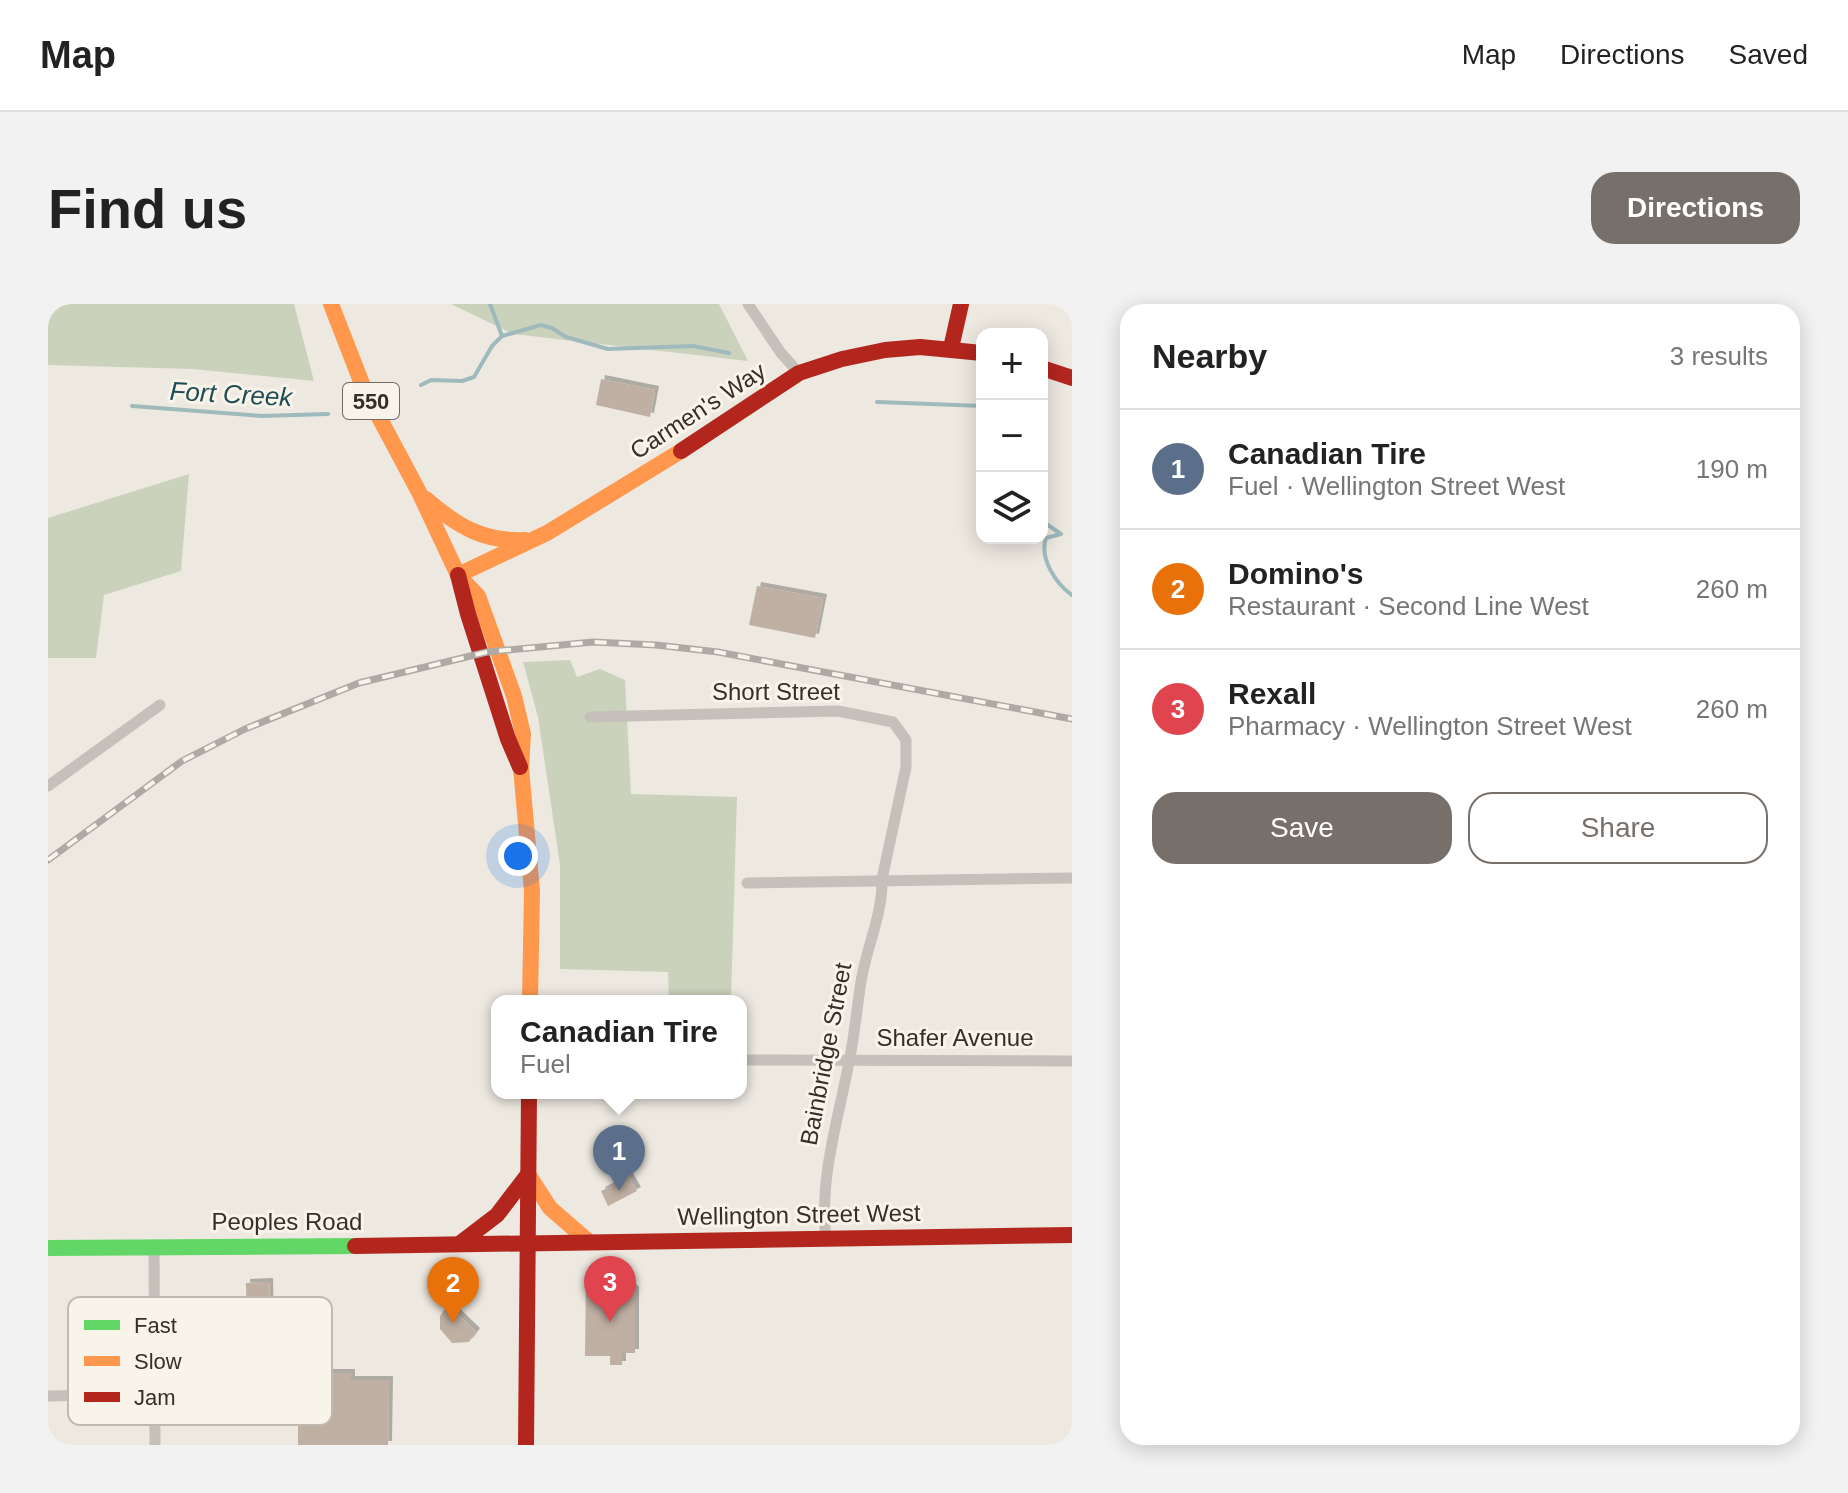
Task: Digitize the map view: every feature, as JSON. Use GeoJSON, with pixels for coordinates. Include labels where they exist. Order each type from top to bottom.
{"type":"FeatureCollection","features":[{"type":"Feature","properties":{"kind":"main road","name":"550"},"geometry":{"type":"LineString","coordinates":[[331,304],[364,389],[420,494],[458,575],[462,603],[481,653],[505,737],[521,768],[532,891],[530,995]]}},
{"type":"Feature","properties":{"kind":"main road"},"geometry":{"type":"LineString","coordinates":[[951,348],[961,304]]}},
{"type":"Feature","properties":{"kind":"main road","name":"Carmen's Way"},"geometry":{"type":"LineString","coordinates":[[458,575],[535,539],[645,475],[799,373],[842,359],[885,350],[920,347],[976,352]]}},
{"type":"Feature","properties":{"kind":"main road"},"geometry":{"type":"LineString","coordinates":[[1048,370],[1072,378]]}},
{"type":"Feature","properties":{"kind":"main road"},"geometry":{"type":"LineString","coordinates":[[420,494],[456,526],[474,535],[509,541],[535,539]]}},
{"type":"Feature","properties":{"kind":"main road"},"geometry":{"type":"LineString","coordinates":[[526,1445],[529,1099]]}},
{"type":"Feature","properties":{"kind":"main road"},"geometry":{"type":"LineString","coordinates":[[528,1173],[550,1208],[588,1241]]}},
{"type":"Feature","properties":{"kind":"main road"},"geometry":{"type":"LineString","coordinates":[[458,1245],[497,1217],[528,1173]]}},
{"type":"Feature","properties":{"kind":"main road","name":"Wellington Street West"},"geometry":{"type":"LineString","coordinates":[[526,1242],[1072,1235]]}},
{"type":"Feature","properties":{"kind":"main road","name":"Peoples Road"},"geometry":{"type":"LineString","coordinates":[[48,1248],[526,1242]]}},
{"type":"Feature","properties":{"kind":"street"},"geometry":{"type":"LineString","coordinates":[[748,304],[781,353],[799,373]]}},
{"type":"Feature","properties":{"kind":"street"},"geometry":{"type":"LineString","coordinates":[[48,786],[160,705]]}},
{"type":"Feature","properties":{"kind":"street","name":"Short Street"},"geometry":{"type":"LineString","coordinates":[[590,717],[838,711],[893,722],[906,740],[906,767],[882,879]]}},
{"type":"Feature","properties":{"kind":"street"},"geometry":{"type":"LineString","coordinates":[[747,883],[1072,878]]}},
{"type":"Feature","properties":{"kind":"street","name":"Bainbridge Street"},"geometry":{"type":"LineString","coordinates":[[826,1239],[822,1209],[831,1144],[850,1060],[862,975],[882,896],[882,879]]}},
{"type":"Feature","properties":{"kind":"street","name":"Shafer Avenue"},"geometry":{"type":"LineString","coordinates":[[747,1060],[1072,1061]]}},
{"type":"Feature","properties":{"kind":"street"},"geometry":{"type":"LineString","coordinates":[[154,1246],[154,1297]]}},
{"type":"Feature","properties":{"kind":"street"},"geometry":{"type":"LineString","coordinates":[[48,1396],[68,1396]]}},
{"type":"Feature","properties":{"kind":"green space"},"geometry":{"type":"Polygon","coordinates":[[[48,304],[294,304],[314,381],[192,369],[48,365],[48,304]]]}},
{"type":"Feature","properties":{"kind":"green space"},"geometry":{"type":"Polygon","coordinates":[[[451,304],[719,304],[748,361],[513,334],[451,304]]]}},
{"type":"Feature","properties":{"kind":"green space"},"geometry":{"type":"Polygon","coordinates":[[[189,474],[181,571],[104,595],[96,658],[48,658],[48,518],[189,474]]]}},
{"type":"Feature","properties":{"kind":"green space"},"geometry":{"type":"Polygon","coordinates":[[[570,660],[577,677],[600,669],[625,680],[631,794],[737,797],[731,995],[669,995],[668,972],[560,969],[560,865],[538,717],[523,662],[570,660]]]}},
{"type":"Feature","properties":{"kind":"building"},"geometry":{"type":"Polygon","coordinates":[[[601,379],[655,390],[650,417],[596,405],[601,379]]]}},
{"type":"Feature","properties":{"kind":"building"},"geometry":{"type":"Polygon","coordinates":[[[757,586],[823,598],[815,638],[749,625],[757,586]]]}},
{"type":"Feature","properties":{"kind":"building"},"geometry":{"type":"Polygon","coordinates":[[[629,1177],[637,1191],[608,1206],[601,1191],[629,1177]]]}},
{"type":"Feature","properties":{"kind":"building"},"geometry":{"type":"Polygon","coordinates":[[[586,1280],[626,1281],[635,1291],[635,1353],[622,1353],[622,1365],[610,1365],[610,1356],[585,1356],[586,1280]]]}},
{"type":"Feature","properties":{"kind":"building"},"geometry":{"type":"Polygon","coordinates":[[[269,1282],[269,1297],[246,1297],[246,1283],[269,1282]]]}},
{"type":"Feature","properties":{"kind":"building"},"geometry":{"type":"Polygon","coordinates":[[[448,1305],[476,1332],[469,1342],[452,1343],[440,1329],[440,1316],[448,1305]]]}},
{"type":"Feature","properties":{"kind":"building"},"geometry":{"type":"Polygon","coordinates":[[[332,1373],[351,1373],[351,1380],[389,1380],[388,1445],[298,1445],[298,1426],[292,1426],[332,1425],[332,1373]]]}},
{"type":"Feature","properties":{"kind":"waterway"},"geometry":{"type":"LineString","coordinates":[[490,304],[502,336]]}},
{"type":"Feature","properties":{"kind":"waterway","name":"Fort Creek"},"geometry":{"type":"LineString","coordinates":[[421,385],[431,380],[462,381],[474,377],[492,346],[502,336],[541,325],[566,337],[608,349],[693,346],[729,353]]}},
{"type":"Feature","properties":{"kind":"waterway","name":"Fort Creek"},"geometry":{"type":"LineString","coordinates":[[877,402],[976,406]]}},
{"type":"Feature","properties":{"kind":"waterway","name":"Fort Creek"},"geometry":{"type":"LineString","coordinates":[[132,406],[262,416],[328,414]]}},
{"type":"Feature","properties":{"kind":"waterway","name":"Fort Creek"},"geometry":{"type":"LineString","coordinates":[[1048,525],[1061,534],[1048,537]]}},
{"type":"Feature","properties":{"kind":"waterway","name":"Fort Creek"},"geometry":{"type":"LineString","coordinates":[[1044,544],[1047,562],[1055,577],[1072,595]]}},
{"type":"Feature","properties":{"kind":"railway"},"geometry":{"type":"LineString","coordinates":[[48,860],[182,761],[245,729],[359,683],[487,652],[593,642],[718,652],[1072,719]]}},
{"type":"Feature","properties":{"kind":"traffic: fast"},"geometry":{"type":"LineString","coordinates":[[48,1248],[355,1246]]}},
{"type":"Feature","properties":{"kind":"traffic: slow"},"geometry":{"type":"LineString","coordinates":[[331,304],[364,389],[420,494],[458,575],[547,533],[681,451]]}},
{"type":"Feature","properties":{"kind":"traffic: slow"},"geometry":{"type":"LineString","coordinates":[[426,499],[460,524],[483,535],[525,540]]}},
{"type":"Feature","properties":{"kind":"traffic: slow"},"geometry":{"type":"LineString","coordinates":[[458,575],[478,596],[514,696],[523,734],[521,768],[532,891],[530,995]]}},
{"type":"Feature","properties":{"kind":"traffic: slow"},"geometry":{"type":"LineString","coordinates":[[528,1174],[550,1208],[588,1241]]}},
{"type":"Feature","properties":{"kind":"traffic: jam"},"geometry":{"type":"LineString","coordinates":[[951,348],[961,304]]}},
{"type":"Feature","properties":{"kind":"traffic: jam"},"geometry":{"type":"LineString","coordinates":[[681,451],[799,373],[842,359],[885,350],[920,347],[976,352]]}},
{"type":"Feature","properties":{"kind":"traffic: jam"},"geometry":{"type":"LineString","coordinates":[[1048,370],[1072,378]]}},
{"type":"Feature","properties":{"kind":"traffic: jam"},"geometry":{"type":"LineString","coordinates":[[458,575],[508,739],[520,767]]}},
{"type":"Feature","properties":{"kind":"traffic: jam"},"geometry":{"type":"LineString","coordinates":[[526,1445],[529,1099]]}},
{"type":"Feature","properties":{"kind":"traffic: jam"},"geometry":{"type":"LineString","coordinates":[[459,1244],[497,1215],[526,1177]]}},
{"type":"Feature","properties":{"kind":"traffic: jam"},"geometry":{"type":"LineString","coordinates":[[355,1246],[1072,1235]]}},
{"type":"Feature","properties":{"kind":"place","name":"Canadian Tire"},"geometry":{"type":"Point","coordinates":[619,1191]}},
{"type":"Feature","properties":{"kind":"place","name":"Rexall"},"geometry":{"type":"Point","coordinates":[610,1322]}},
{"type":"Feature","properties":{"kind":"place","name":"Domino's"},"geometry":{"type":"Point","coordinates":[453,1323]}}]}
